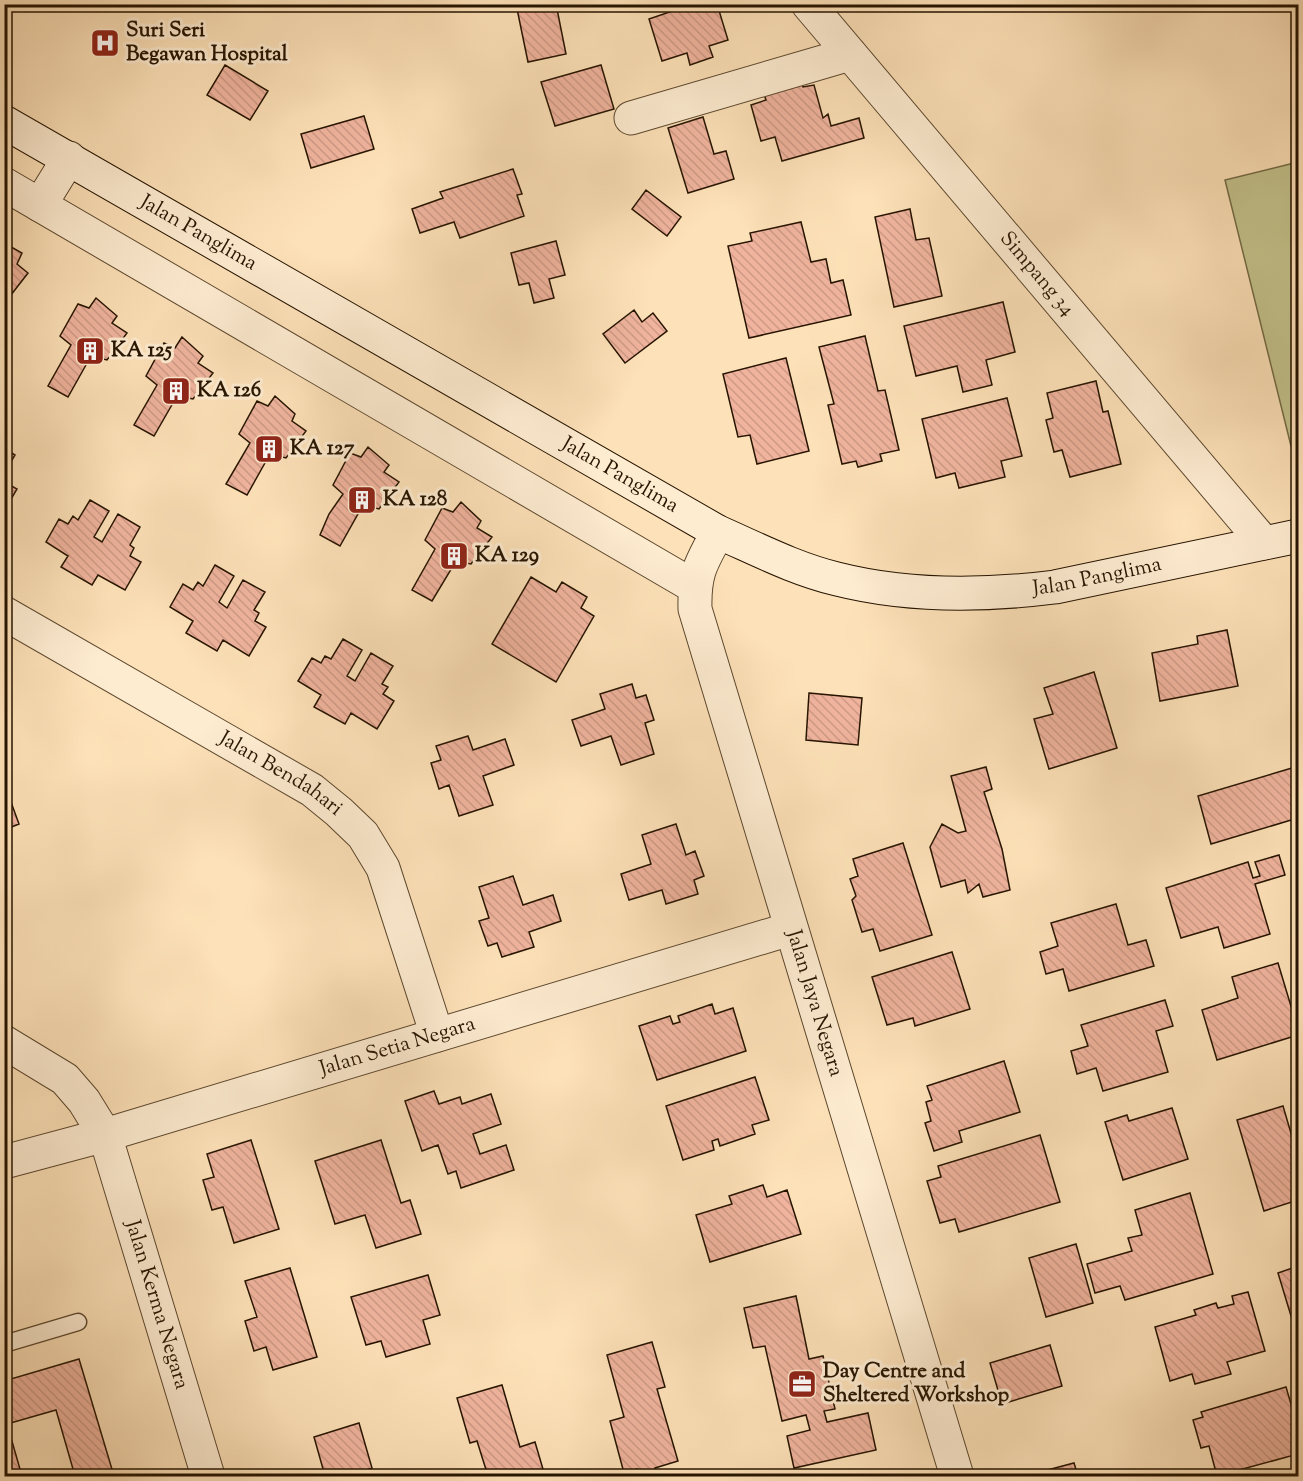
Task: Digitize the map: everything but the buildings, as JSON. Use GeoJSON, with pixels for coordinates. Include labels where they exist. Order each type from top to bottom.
{"type":"FeatureCollection","features":[{"type":"Feature","properties":{"kind":"street","name":"Simpang 34"},"geometry":{"type":"LineString","coordinates":[[808,4],[1264,543]]}},
{"type":"Feature","properties":{"kind":"street"},"geometry":{"type":"LineString","coordinates":[[631,118],[850,54]]}},
{"type":"Feature","properties":{"kind":"street","name":"Jalan Panglima"},"geometry":{"type":"LineString","coordinates":[[4,122],[718,532],[785,562],[837,579],[891,589],[982,594],[1055,587],[1299,536]]}},
{"type":"Feature","properties":{"kind":"street"},"geometry":{"type":"LineString","coordinates":[[40,205],[69,158]]}},
{"type":"Feature","properties":{"kind":"street"},"geometry":{"type":"LineString","coordinates":[[4,184],[695,587]]}},
{"type":"Feature","properties":{"kind":"street","name":"Jalan Jaya Negara"},"geometry":{"type":"LineString","coordinates":[[718,532],[699,566],[695,587],[695,609],[957,1476]]}},
{"type":"Feature","properties":{"kind":"street","name":"Jalan Bendahari"},"geometry":{"type":"LineString","coordinates":[[4,613],[312,790],[363,835],[383,868],[437,1035]]}},
{"type":"Feature","properties":{"kind":"street","name":"Jalan Setia Negara"},"geometry":{"type":"LineString","coordinates":[[4,1162],[105,1135],[790,929]]}},
{"type":"Feature","properties":{"kind":"street","name":"Jalan Kerma Negara"},"geometry":{"type":"LineString","coordinates":[[4,1042],[65,1079],[84,1101],[105,1135],[208,1476]]}},
{"type":"Feature","properties":{"kind":"lane"},"geometry":{"type":"LineString","coordinates":[[4,1344],[78,1322]]}},
{"type":"Feature","properties":{"kind":"shaded area"},"geometry":{"type":"Polygon","coordinates":[[[1298,162],[1298,444],[1291,446],[1225,180],[1298,162]]]}},
{"type":"Feature","properties":{"kind":"place","name":"Suri Seri Begawan Hospital"},"geometry":{"type":"Point","coordinates":[105,43]}},
{"type":"Feature","properties":{"kind":"place","name":"KA 125"},"geometry":{"type":"Point","coordinates":[90,351]}},
{"type":"Feature","properties":{"kind":"place","name":"KA 126"},"geometry":{"type":"Point","coordinates":[176,391]}},
{"type":"Feature","properties":{"kind":"place","name":"KA 127"},"geometry":{"type":"Point","coordinates":[269,449]}},
{"type":"Feature","properties":{"kind":"place","name":"KA 128"},"geometry":{"type":"Point","coordinates":[362,500]}},
{"type":"Feature","properties":{"kind":"place","name":"KA 129"},"geometry":{"type":"Point","coordinates":[454,556]}},
{"type":"Feature","properties":{"kind":"place","name":"Day Centre and Sheltered Workshop"},"geometry":{"type":"Point","coordinates":[802,1384]}}]}
